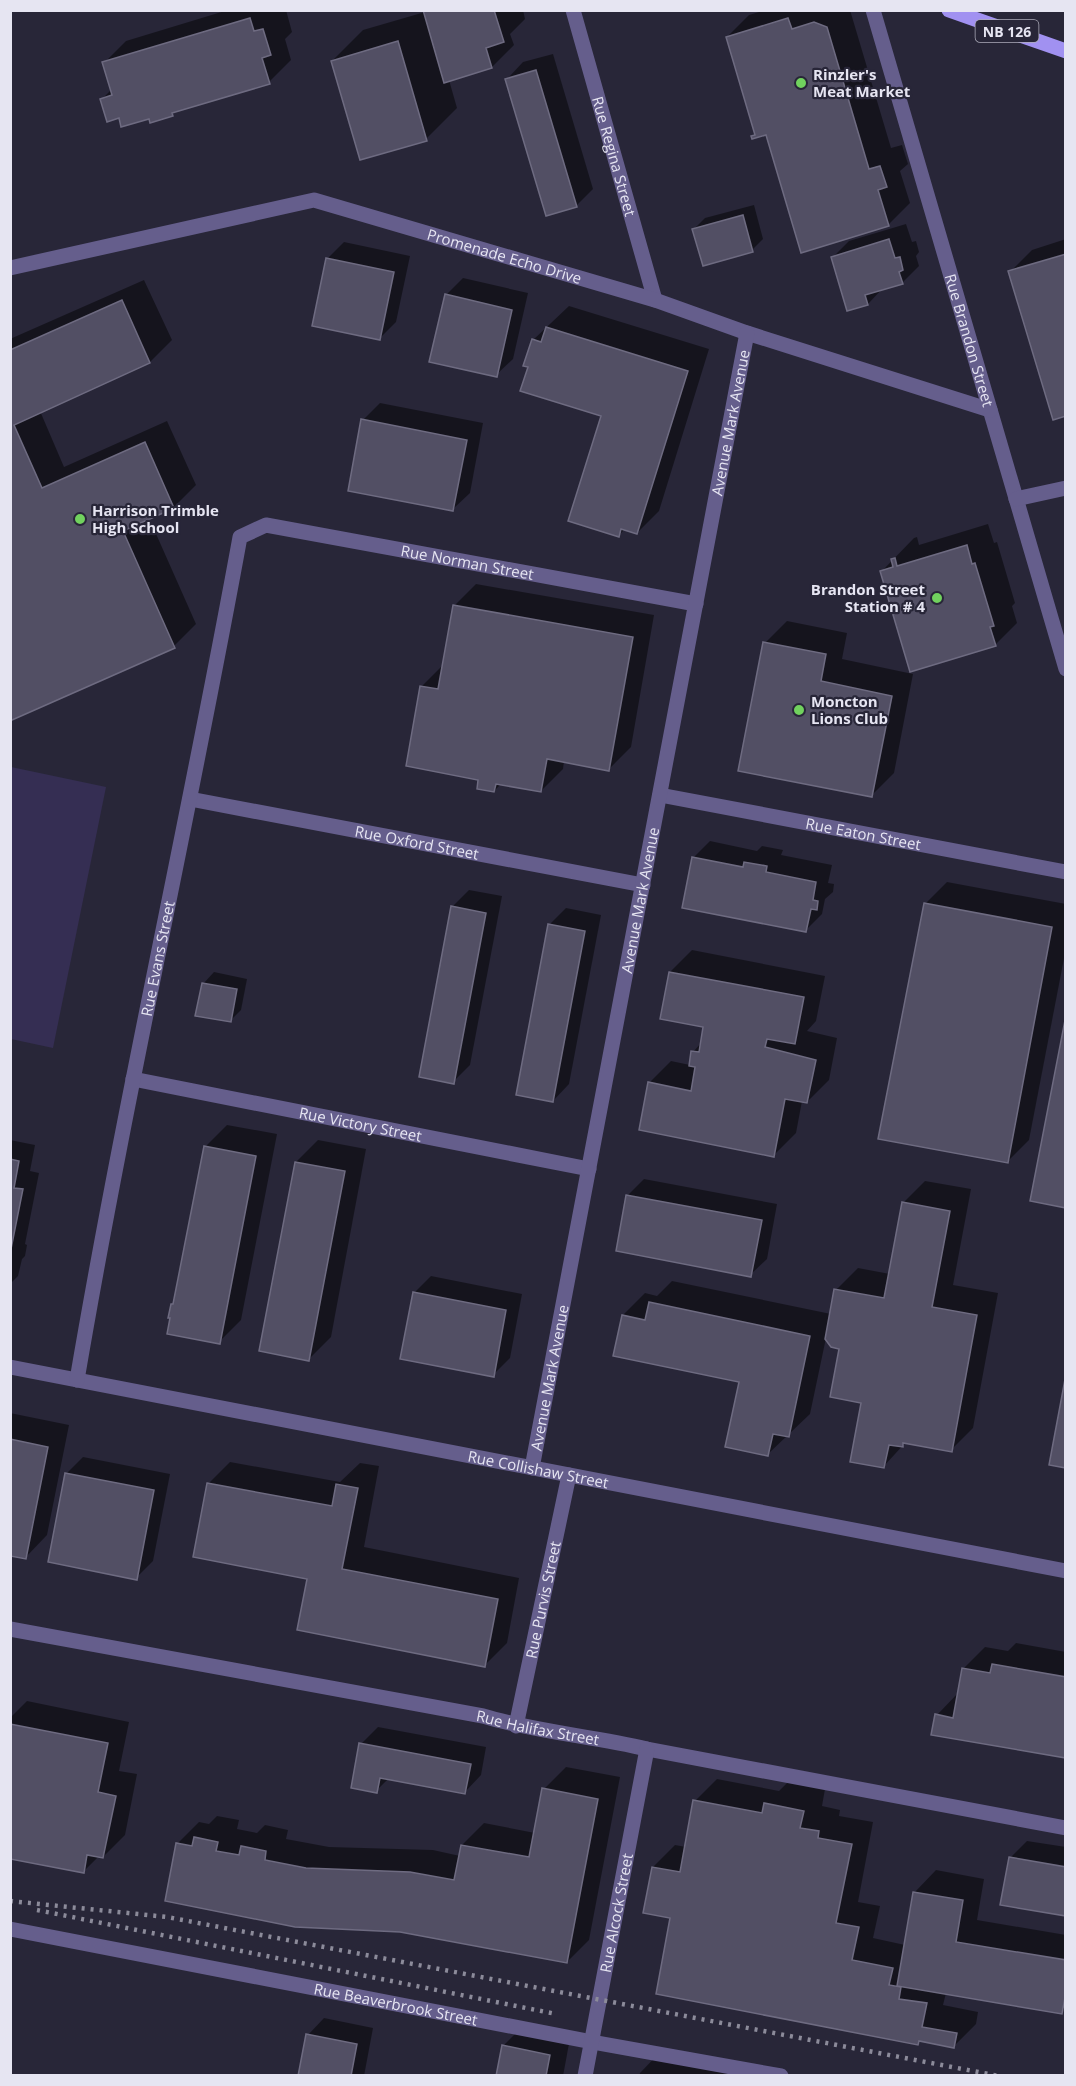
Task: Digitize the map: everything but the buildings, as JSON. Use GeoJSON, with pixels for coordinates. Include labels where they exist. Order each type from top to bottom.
{"type":"FeatureCollection","features":[{"type":"Feature","properties":{"kind":"main road","name":"NB 126"},"geometry":{"type":"LineString","coordinates":[[949,10],[1065,51]]}},
{"type":"Feature","properties":{"kind":"street","name":"Rue Regina Street"},"geometry":{"type":"LineString","coordinates":[[573,10],[655,300]]}},
{"type":"Feature","properties":{"kind":"street","name":"Rue Brandon Street"},"geometry":{"type":"LineString","coordinates":[[873,10],[1065,669]]}},
{"type":"Feature","properties":{"kind":"street","name":"Promenade Echo Drive"},"geometry":{"type":"LineString","coordinates":[[10,268],[314,200],[655,300],[747,333],[990,410]]}},
{"type":"Feature","properties":{"kind":"street","name":"Avenue Mark Avenue"},"geometry":{"type":"LineString","coordinates":[[532,1468],[747,333]]}},
{"type":"Feature","properties":{"kind":"street"},"geometry":{"type":"LineString","coordinates":[[1016,499],[1065,488]]}},
{"type":"Feature","properties":{"kind":"street","name":"Rue Norman Street"},"geometry":{"type":"LineString","coordinates":[[240,537],[266,525],[696,604]]}},
{"type":"Feature","properties":{"kind":"street","name":"Rue Evans Street"},"geometry":{"type":"LineString","coordinates":[[77,1380],[133,1079],[210,701],[240,537]]}},
{"type":"Feature","properties":{"kind":"street","name":"Rue Eaton Street"},"geometry":{"type":"LineString","coordinates":[[660,795],[1065,872]]}},
{"type":"Feature","properties":{"kind":"street","name":"Rue Oxford Street"},"geometry":{"type":"LineString","coordinates":[[190,799],[643,885]]}},
{"type":"Feature","properties":{"kind":"street","name":"Rue Victory Street"},"geometry":{"type":"LineString","coordinates":[[133,1079],[589,1169]]}},
{"type":"Feature","properties":{"kind":"street","name":"Rue Collishaw Street"},"geometry":{"type":"LineString","coordinates":[[10,1367],[1065,1571]]}},
{"type":"Feature","properties":{"kind":"street","name":"Rue Purvis Street"},"geometry":{"type":"LineString","coordinates":[[516,1726],[569,1475]]}},
{"type":"Feature","properties":{"kind":"street","name":"Rue Halifax Street"},"geometry":{"type":"LineString","coordinates":[[10,1629],[483,1716],[516,1726],[602,1739],[1065,1828]]}},
{"type":"Feature","properties":{"kind":"street","name":"Rue Alcock Street"},"geometry":{"type":"LineString","coordinates":[[585,2076],[647,1749]]}},
{"type":"Feature","properties":{"kind":"street","name":"Rue Beaverbrook Street"},"geometry":{"type":"LineString","coordinates":[[10,1929],[592,2042],[781,2076]]}},
{"type":"Feature","properties":{"kind":"shaded area"},"geometry":{"type":"Polygon","coordinates":[[[11,767],[106,787],[53,1048],[11,1039],[11,767]]]}},
{"type":"Feature","properties":{"kind":"railway"},"geometry":{"type":"LineString","coordinates":[[10,1901],[167,1917],[999,2076]]}},
{"type":"Feature","properties":{"kind":"railway"},"geometry":{"type":"LineString","coordinates":[[37,1910],[556,2014]]}},
{"type":"Feature","properties":{"kind":"place","name":"Rinzler's Meat Market"},"geometry":{"type":"Point","coordinates":[801,83]}},
{"type":"Feature","properties":{"kind":"place","name":"Harrison Trimble High School"},"geometry":{"type":"Point","coordinates":[80,519]}},
{"type":"Feature","properties":{"kind":"place","name":"Brandon Street Station # 4"},"geometry":{"type":"Point","coordinates":[937,598]}},
{"type":"Feature","properties":{"kind":"place","name":"Moncton Lions Club"},"geometry":{"type":"Point","coordinates":[799,710]}}]}
